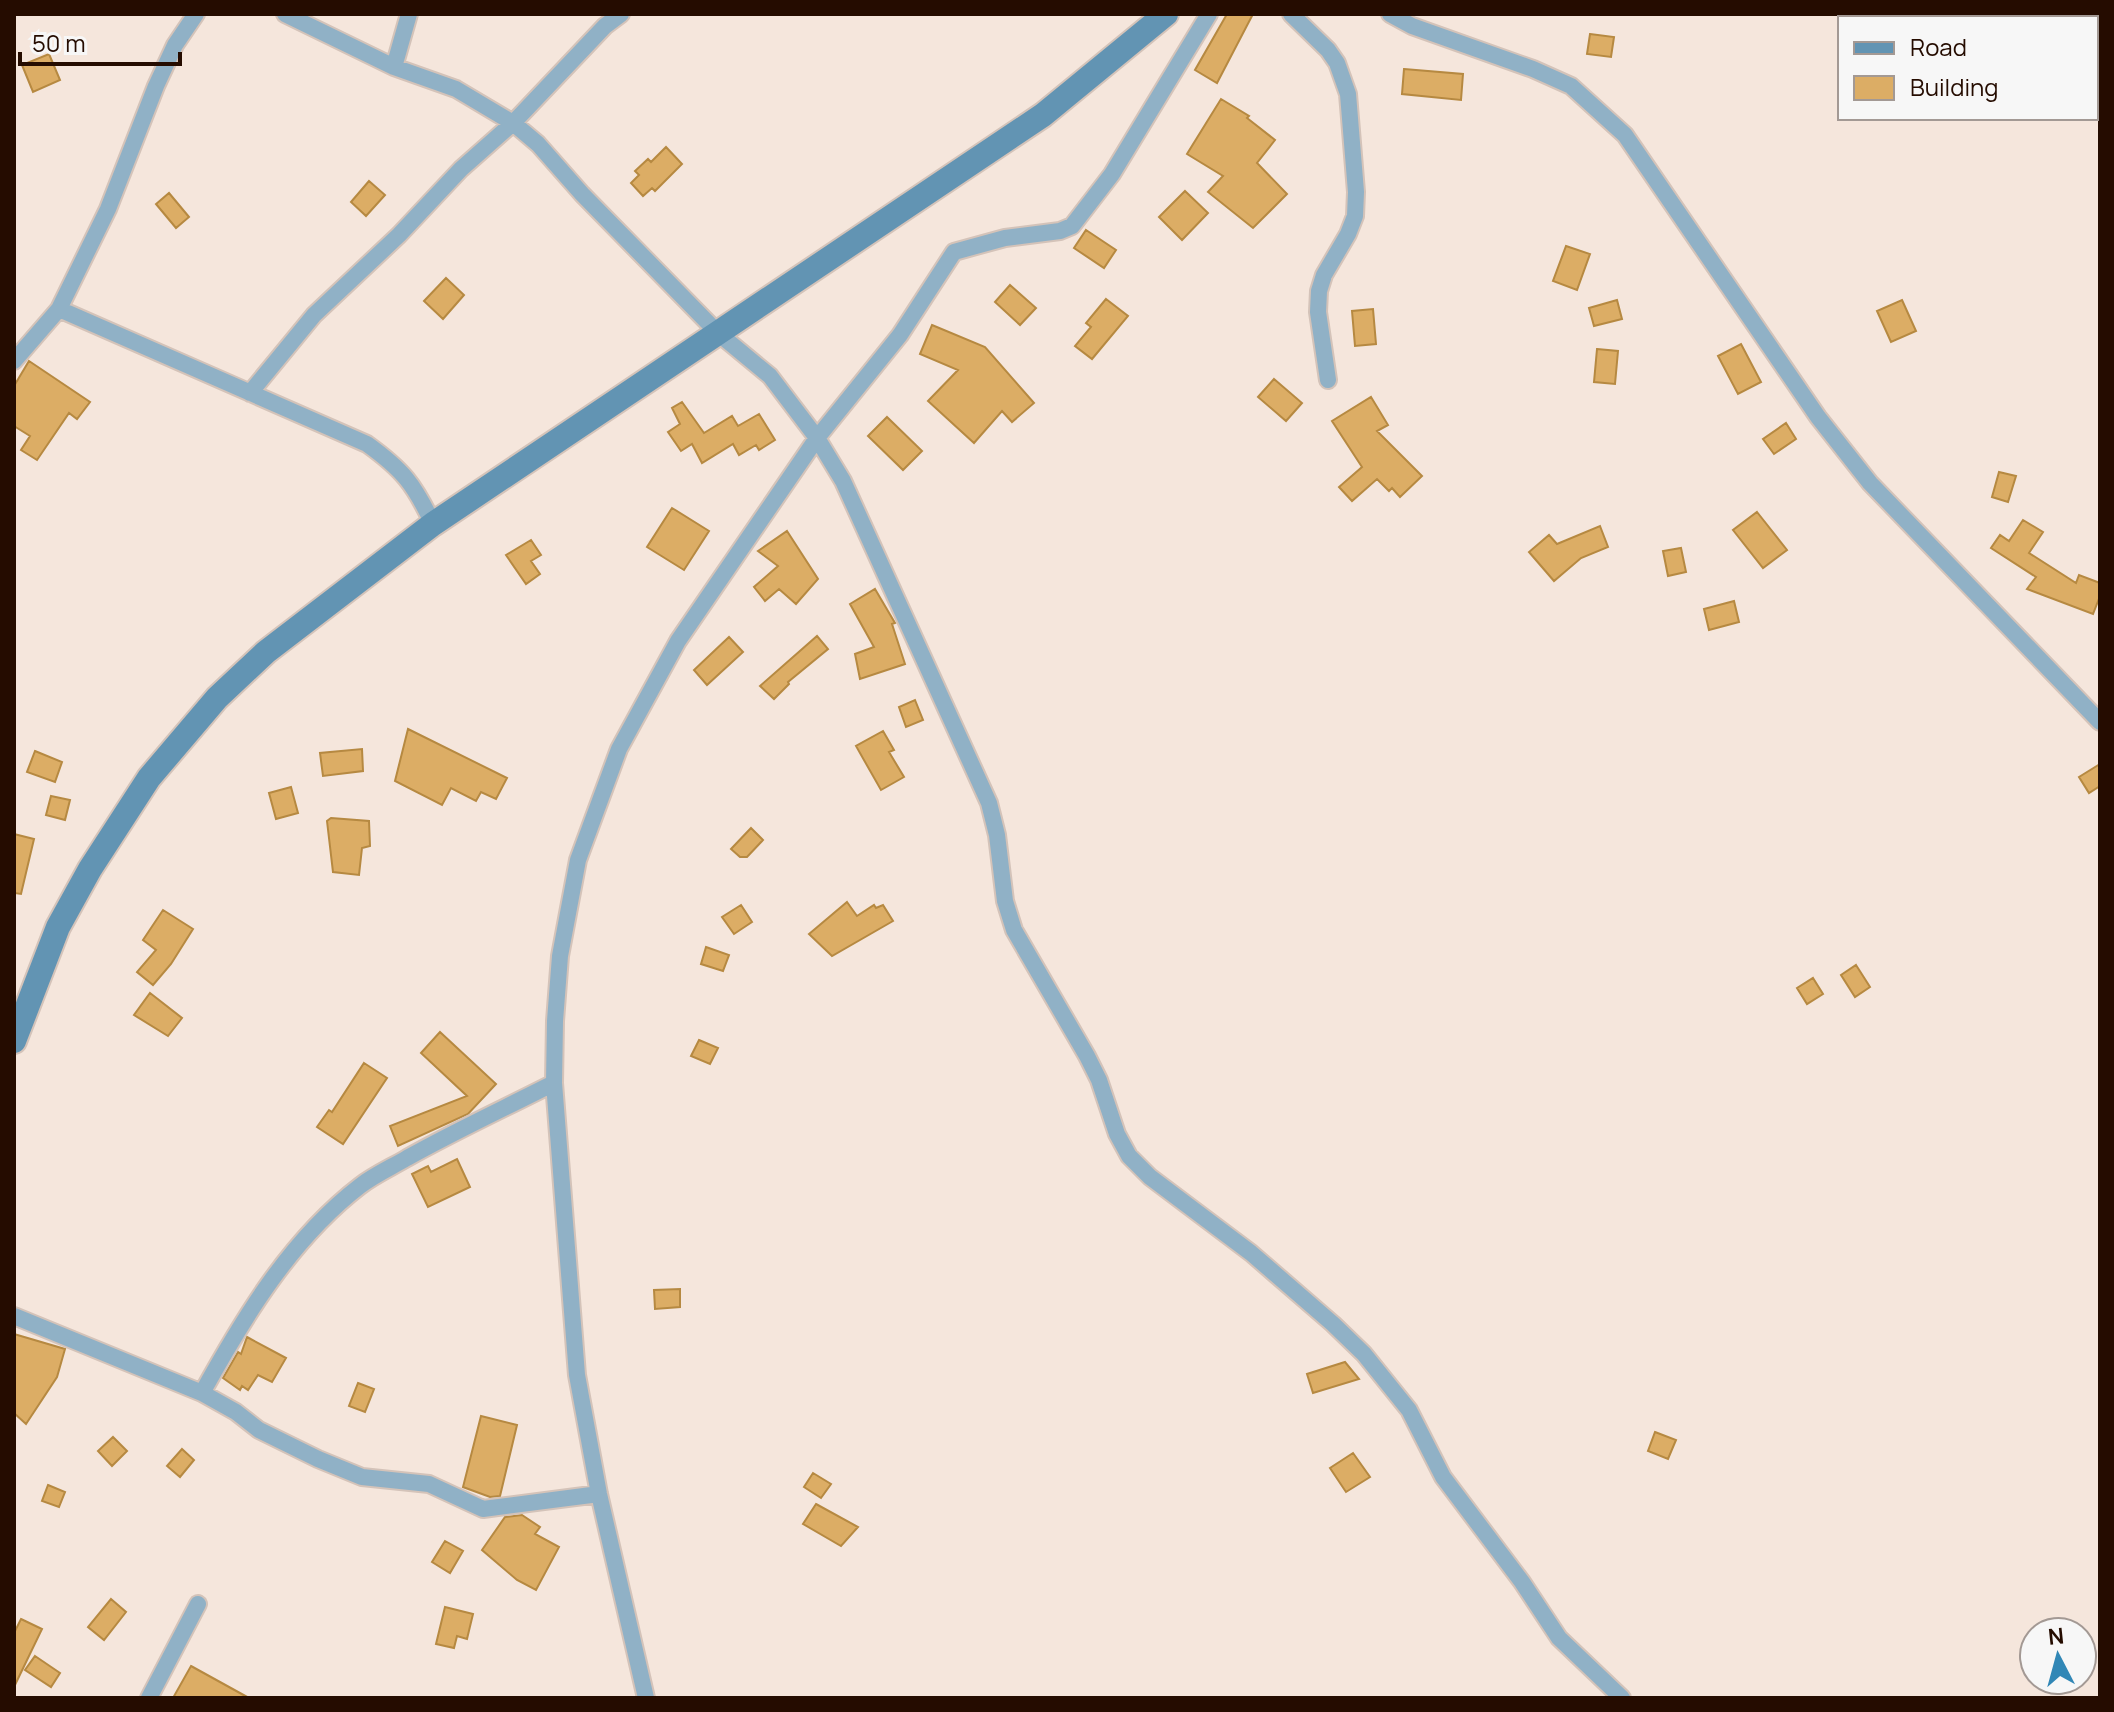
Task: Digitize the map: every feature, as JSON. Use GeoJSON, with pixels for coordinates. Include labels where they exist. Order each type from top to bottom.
{"type":"FeatureCollection","features":[{"type":"Feature","properties":{"kind":"main road"},"geometry":{"type":"LineString","coordinates":[[14,1041],[58,927],[90,869],[149,778],[217,698],[266,652],[433,524],[1043,115],[1166,14]]}},
{"type":"Feature","properties":{"kind":"street"},"geometry":{"type":"LineString","coordinates":[[14,361],[59,309],[108,209],[162,72],[175,45],[196,14]]}},
{"type":"Feature","properties":{"kind":"street"},"geometry":{"type":"LineString","coordinates":[[285,14],[394,67],[456,89],[513,123],[538,144],[582,194],[718,333],[770,376],[817,438],[843,481],[989,803],[997,835],[1005,901],[1014,930],[1087,1056],[1099,1080],[1117,1134],[1129,1156],[1150,1177],[1251,1253],[1364,1354],[1409,1410],[1443,1477],[1522,1582],[1559,1638],[1622,1698]]}},
{"type":"Feature","properties":{"kind":"street"},"geometry":{"type":"LineString","coordinates":[[394,67],[409,14]]}},
{"type":"Feature","properties":{"kind":"street"},"geometry":{"type":"LineString","coordinates":[[250,393],[314,315],[399,235],[461,169],[513,123],[603,20],[621,14]]}},
{"type":"Feature","properties":{"kind":"street"},"geometry":{"type":"LineString","coordinates":[[646,1698],[599,1494],[577,1375],[554,1083],[560,956],[578,860],[619,749],[678,641],[817,438],[900,335],[954,252],[1005,238],[1060,231],[1072,226],[1112,174],[1209,14]]}},
{"type":"Feature","properties":{"kind":"street"},"geometry":{"type":"LineString","coordinates":[[1291,14],[1328,50],[1337,63],[1348,94],[1355,216],[1324,275],[1319,291],[1318,312],[1328,380]]}},
{"type":"Feature","properties":{"kind":"street"},"geometry":{"type":"LineString","coordinates":[[1390,14],[1412,26],[1533,69],[1571,86],[1625,135],[1818,417],[1861,472],[2100,722]]}},
{"type":"Feature","properties":{"kind":"street"},"geometry":{"type":"LineString","coordinates":[[59,309],[367,444],[391,462],[417,489],[433,524]]}},
{"type":"Feature","properties":{"kind":"street"},"geometry":{"type":"LineString","coordinates":[[202,1393],[227,1347],[283,1263],[327,1213],[362,1183],[420,1150],[554,1083]]}},
{"type":"Feature","properties":{"kind":"street"},"geometry":{"type":"LineString","coordinates":[[14,1316],[202,1393],[236,1412],[259,1430],[362,1477],[429,1484],[483,1509],[599,1494]]}},
{"type":"Feature","properties":{"kind":"street"},"geometry":{"type":"LineString","coordinates":[[149,1698],[198,1604]]}},
{"type":"Feature","properties":{"kind":"building"},"geometry":{"type":"Polygon","coordinates":[[[1227,14],[1253,14],[1217,83],[1195,70],[1227,14]]]}},
{"type":"Feature","properties":{"kind":"building"},"geometry":{"type":"Polygon","coordinates":[[[1590,34],[1614,37],[1611,57],[1587,54],[1590,34]]]}},
{"type":"Feature","properties":{"kind":"building"},"geometry":{"type":"Polygon","coordinates":[[[49,54],[60,80],[33,92],[22,65],[49,54]]]}},
{"type":"Feature","properties":{"kind":"building"},"geometry":{"type":"Polygon","coordinates":[[[1404,69],[1463,74],[1461,100],[1402,94],[1404,69]]]}},
{"type":"Feature","properties":{"kind":"building"},"geometry":{"type":"Polygon","coordinates":[[[1221,99],[1249,116],[1247,118],[1275,140],[1257,163],[1287,194],[1253,228],[1208,192],[1223,176],[1187,154],[1221,99]]]}},
{"type":"Feature","properties":{"kind":"building"},"geometry":{"type":"Polygon","coordinates":[[[666,147],[682,164],[655,191],[652,188],[643,196],[631,183],[639,175],[635,171],[648,159],[651,162],[666,147]]]}},
{"type":"Feature","properties":{"kind":"building"},"geometry":{"type":"Polygon","coordinates":[[[369,181],[385,195],[366,216],[351,202],[369,181]]]}},
{"type":"Feature","properties":{"kind":"building"},"geometry":{"type":"Polygon","coordinates":[[[1185,191],[1208,213],[1182,240],[1159,217],[1185,191]]]}},
{"type":"Feature","properties":{"kind":"building"},"geometry":{"type":"Polygon","coordinates":[[[169,193],[189,217],[176,228],[156,204],[169,193]]]}},
{"type":"Feature","properties":{"kind":"building"},"geometry":{"type":"Polygon","coordinates":[[[1086,230],[1116,250],[1104,268],[1074,248],[1086,230]]]}},
{"type":"Feature","properties":{"kind":"building"},"geometry":{"type":"Polygon","coordinates":[[[1566,246],[1590,254],[1577,290],[1553,281],[1566,246]]]}},
{"type":"Feature","properties":{"kind":"building"},"geometry":{"type":"Polygon","coordinates":[[[446,278],[464,295],[443,319],[424,301],[446,278]]]}},
{"type":"Feature","properties":{"kind":"building"},"geometry":{"type":"Polygon","coordinates":[[[1010,285],[1036,308],[1020,325],[995,302],[1010,285]]]}},
{"type":"Feature","properties":{"kind":"building"},"geometry":{"type":"Polygon","coordinates":[[[1106,299],[1128,316],[1092,359],[1075,346],[1091,327],[1086,323],[1106,299]]]}},
{"type":"Feature","properties":{"kind":"building"},"geometry":{"type":"Polygon","coordinates":[[[1617,300],[1622,319],[1594,326],[1589,308],[1617,300]]]}},
{"type":"Feature","properties":{"kind":"building"},"geometry":{"type":"Polygon","coordinates":[[[1902,300],[1916,331],[1891,342],[1877,311],[1902,300]]]}},
{"type":"Feature","properties":{"kind":"building"},"geometry":{"type":"Polygon","coordinates":[[[1373,309],[1376,344],[1355,346],[1352,311],[1373,309]]]}},
{"type":"Feature","properties":{"kind":"building"},"geometry":{"type":"Polygon","coordinates":[[[932,325],[985,347],[1034,403],[1012,422],[1002,411],[974,443],[928,401],[958,370],[920,354],[932,325]]]}},
{"type":"Feature","properties":{"kind":"building"},"geometry":{"type":"Polygon","coordinates":[[[1741,344],[1761,382],[1738,394],[1718,356],[1741,344]]]}},
{"type":"Feature","properties":{"kind":"building"},"geometry":{"type":"Polygon","coordinates":[[[1597,349],[1618,351],[1615,384],[1594,382],[1597,349]]]}},
{"type":"Feature","properties":{"kind":"building"},"geometry":{"type":"Polygon","coordinates":[[[29,361],[90,402],[77,419],[69,413],[37,460],[21,450],[30,436],[14,426],[14,386],[29,361]]]}},
{"type":"Feature","properties":{"kind":"building"},"geometry":{"type":"Polygon","coordinates":[[[1274,379],[1302,403],[1286,421],[1258,397],[1274,379]]]}},
{"type":"Feature","properties":{"kind":"building"},"geometry":{"type":"Polygon","coordinates":[[[1371,397],[1388,425],[1377,431],[1422,476],[1400,497],[1377,479],[1352,501],[1339,487],[1362,467],[1332,421],[1371,397]]]}},
{"type":"Feature","properties":{"kind":"building"},"geometry":{"type":"Polygon","coordinates":[[[682,402],[704,433],[732,416],[738,426],[759,414],[775,440],[759,450],[756,445],[739,455],[733,444],[702,463],[692,444],[681,451],[668,432],[680,424],[672,408],[682,402]]]}},
{"type":"Feature","properties":{"kind":"building"},"geometry":{"type":"Polygon","coordinates":[[[887,417],[922,451],[903,470],[868,436],[887,417]]]}},
{"type":"Feature","properties":{"kind":"building"},"geometry":{"type":"Polygon","coordinates":[[[1786,423],[1796,439],[1774,454],[1763,439],[1786,423]]]}},
{"type":"Feature","properties":{"kind":"building"},"geometry":{"type":"Polygon","coordinates":[[[1999,472],[2016,476],[2008,502],[1992,497],[1999,472]]]}},
{"type":"Feature","properties":{"kind":"building"},"geometry":{"type":"Polygon","coordinates":[[[672,508],[709,531],[684,570],[647,547],[672,508]]]}},
{"type":"Feature","properties":{"kind":"building"},"geometry":{"type":"Polygon","coordinates":[[[1757,512],[1787,550],[1763,568],[1733,530],[1757,512]]]}},
{"type":"Feature","properties":{"kind":"building"},"geometry":{"type":"Polygon","coordinates":[[[2023,520],[2043,532],[2029,553],[2076,583],[2079,575],[2100,583],[2100,596],[2093,614],[2027,589],[2036,577],[1991,548],[2000,535],[2009,541],[2023,520]]]}},
{"type":"Feature","properties":{"kind":"building"},"geometry":{"type":"Polygon","coordinates":[[[1600,526],[1608,547],[1581,558],[1554,581],[1529,552],[1549,535],[1557,544],[1600,526]]]}},
{"type":"Feature","properties":{"kind":"building"},"geometry":{"type":"Polygon","coordinates":[[[787,531],[818,579],[796,604],[779,589],[765,601],[754,587],[778,566],[758,551],[787,531]]]}},
{"type":"Feature","properties":{"kind":"building"},"geometry":{"type":"Polygon","coordinates":[[[531,540],[541,555],[531,561],[540,574],[526,584],[506,555],[531,540]]]}},
{"type":"Feature","properties":{"kind":"building"},"geometry":{"type":"Polygon","coordinates":[[[1681,548],[1686,572],[1668,576],[1663,551],[1681,548]]]}},
{"type":"Feature","properties":{"kind":"building"},"geometry":{"type":"Polygon","coordinates":[[[875,589],[895,623],[892,624],[905,664],[860,679],[855,654],[874,647],[850,604],[875,589]]]}},
{"type":"Feature","properties":{"kind":"building"},"geometry":{"type":"Polygon","coordinates":[[[1734,601],[1739,622],[1709,630],[1704,609],[1734,601]]]}},
{"type":"Feature","properties":{"kind":"building"},"geometry":{"type":"Polygon","coordinates":[[[817,636],[828,649],[788,682],[774,699],[760,686],[817,636]]]}},
{"type":"Feature","properties":{"kind":"building"},"geometry":{"type":"Polygon","coordinates":[[[729,637],[743,652],[707,685],[694,670],[729,637]]]}},
{"type":"Feature","properties":{"kind":"building"},"geometry":{"type":"Polygon","coordinates":[[[915,700],[923,720],[906,727],[899,707],[915,700]]]}},
{"type":"Feature","properties":{"kind":"building"},"geometry":{"type":"Polygon","coordinates":[[[408,729],[507,778],[496,799],[481,792],[476,801],[451,788],[442,805],[395,781],[408,729]]]}},
{"type":"Feature","properties":{"kind":"building"},"geometry":{"type":"Polygon","coordinates":[[[883,731],[894,750],[889,752],[904,777],[881,790],[856,746],[883,731]]]}},
{"type":"Feature","properties":{"kind":"building"},"geometry":{"type":"Polygon","coordinates":[[[362,749],[363,771],[323,776],[320,753],[362,749]]]}},
{"type":"Feature","properties":{"kind":"building"},"geometry":{"type":"Polygon","coordinates":[[[35,751],[62,762],[55,782],[27,772],[35,751]]]}},
{"type":"Feature","properties":{"kind":"building"},"geometry":{"type":"Polygon","coordinates":[[[2100,764],[2100,786],[2089,793],[2079,777],[2100,764]]]}},
{"type":"Feature","properties":{"kind":"building"},"geometry":{"type":"Polygon","coordinates":[[[291,787],[298,813],[276,819],[269,793],[291,787]]]}},
{"type":"Feature","properties":{"kind":"building"},"geometry":{"type":"Polygon","coordinates":[[[51,796],[70,800],[65,820],[46,815],[51,796]]]}},
{"type":"Feature","properties":{"kind":"building"},"geometry":{"type":"Polygon","coordinates":[[[331,818],[369,821],[370,846],[362,848],[359,875],[333,872],[327,821],[331,818]]]}},
{"type":"Feature","properties":{"kind":"building"},"geometry":{"type":"Polygon","coordinates":[[[751,828],[763,840],[747,857],[740,857],[731,849],[751,828]]]}},
{"type":"Feature","properties":{"kind":"building"},"geometry":{"type":"Polygon","coordinates":[[[14,834],[34,839],[21,894],[14,893],[14,834]]]}},
{"type":"Feature","properties":{"kind":"building"},"geometry":{"type":"Polygon","coordinates":[[[847,902],[857,916],[874,905],[876,908],[883,905],[893,921],[832,956],[809,934],[847,902]]]}},
{"type":"Feature","properties":{"kind":"building"},"geometry":{"type":"Polygon","coordinates":[[[741,905],[752,922],[734,934],[722,917],[741,905]]]}},
{"type":"Feature","properties":{"kind":"building"},"geometry":{"type":"Polygon","coordinates":[[[163,910],[193,929],[171,964],[153,985],[137,972],[156,950],[143,940],[163,910]]]}},
{"type":"Feature","properties":{"kind":"building"},"geometry":{"type":"Polygon","coordinates":[[[706,947],[729,955],[723,971],[701,964],[706,947]]]}},
{"type":"Feature","properties":{"kind":"building"},"geometry":{"type":"Polygon","coordinates":[[[1856,965],[1870,987],[1855,997],[1841,975],[1856,965]]]}},
{"type":"Feature","properties":{"kind":"building"},"geometry":{"type":"Polygon","coordinates":[[[1813,978],[1823,994],[1807,1004],[1797,988],[1813,978]]]}},
{"type":"Feature","properties":{"kind":"building"},"geometry":{"type":"Polygon","coordinates":[[[150,993],[182,1018],[168,1036],[134,1015],[150,993]]]}},
{"type":"Feature","properties":{"kind":"building"},"geometry":{"type":"Polygon","coordinates":[[[440,1032],[496,1084],[468,1114],[398,1146],[390,1126],[467,1096],[421,1053],[440,1032]]]}},
{"type":"Feature","properties":{"kind":"building"},"geometry":{"type":"Polygon","coordinates":[[[699,1040],[718,1048],[710,1064],[691,1056],[699,1040]]]}},
{"type":"Feature","properties":{"kind":"building"},"geometry":{"type":"Polygon","coordinates":[[[364,1063],[387,1078],[343,1144],[317,1127],[329,1110],[332,1112],[364,1063]]]}},
{"type":"Feature","properties":{"kind":"building"},"geometry":{"type":"Polygon","coordinates":[[[457,1159],[470,1187],[428,1207],[412,1174],[428,1166],[431,1172],[457,1159]]]}},
{"type":"Feature","properties":{"kind":"building"},"geometry":{"type":"Polygon","coordinates":[[[680,1289],[680,1307],[655,1309],[654,1290],[680,1289]]]}},
{"type":"Feature","properties":{"kind":"building"},"geometry":{"type":"Polygon","coordinates":[[[14,1334],[65,1349],[57,1377],[26,1424],[14,1413],[14,1334]]]}},
{"type":"Feature","properties":{"kind":"building"},"geometry":{"type":"Polygon","coordinates":[[[247,1337],[286,1358],[272,1382],[258,1375],[248,1390],[242,1386],[240,1390],[223,1378],[238,1352],[241,1354],[247,1337]]]}},
{"type":"Feature","properties":{"kind":"building"},"geometry":{"type":"Polygon","coordinates":[[[1345,1362],[1359,1379],[1313,1393],[1307,1374],[1345,1362]]]}},
{"type":"Feature","properties":{"kind":"building"},"geometry":{"type":"Polygon","coordinates":[[[358,1383],[374,1389],[365,1412],[349,1406],[358,1383]]]}},
{"type":"Feature","properties":{"kind":"building"},"geometry":{"type":"Polygon","coordinates":[[[481,1416],[517,1425],[500,1496],[490,1497],[463,1487],[481,1416]]]}},
{"type":"Feature","properties":{"kind":"building"},"geometry":{"type":"Polygon","coordinates":[[[1655,1432],[1676,1440],[1668,1459],[1648,1451],[1655,1432]]]}},
{"type":"Feature","properties":{"kind":"building"},"geometry":{"type":"Polygon","coordinates":[[[113,1437],[127,1451],[112,1466],[98,1451],[113,1437]]]}},
{"type":"Feature","properties":{"kind":"building"},"geometry":{"type":"Polygon","coordinates":[[[182,1449],[194,1460],[180,1477],[167,1466],[182,1449]]]}},
{"type":"Feature","properties":{"kind":"building"},"geometry":{"type":"Polygon","coordinates":[[[1353,1453],[1370,1477],[1346,1492],[1330,1468],[1353,1453]]]}},
{"type":"Feature","properties":{"kind":"building"},"geometry":{"type":"Polygon","coordinates":[[[813,1473],[831,1484],[821,1498],[804,1487],[813,1473]]]}},
{"type":"Feature","properties":{"kind":"building"},"geometry":{"type":"Polygon","coordinates":[[[48,1485],[65,1492],[59,1507],[42,1501],[48,1485]]]}},
{"type":"Feature","properties":{"kind":"building"},"geometry":{"type":"Polygon","coordinates":[[[816,1504],[858,1527],[841,1546],[803,1524],[816,1504]]]}},
{"type":"Feature","properties":{"kind":"building"},"geometry":{"type":"Polygon","coordinates":[[[522,1515],[540,1527],[535,1534],[559,1547],[536,1590],[517,1580],[482,1550],[505,1517],[522,1515]]]}},
{"type":"Feature","properties":{"kind":"building"},"geometry":{"type":"Polygon","coordinates":[[[445,1541],[463,1551],[450,1573],[432,1562],[445,1541]]]}},
{"type":"Feature","properties":{"kind":"building"},"geometry":{"type":"Polygon","coordinates":[[[111,1599],[126,1612],[104,1640],[88,1627],[111,1599]]]}},
{"type":"Feature","properties":{"kind":"building"},"geometry":{"type":"Polygon","coordinates":[[[445,1607],[473,1614],[467,1639],[457,1636],[454,1648],[436,1644],[445,1607]]]}},
{"type":"Feature","properties":{"kind":"building"},"geometry":{"type":"Polygon","coordinates":[[[21,1619],[42,1629],[14,1687],[14,1633],[21,1619]]]}},
{"type":"Feature","properties":{"kind":"building"},"geometry":{"type":"Polygon","coordinates":[[[35,1656],[60,1673],[51,1687],[25,1670],[35,1656]]]}},
{"type":"Feature","properties":{"kind":"building"},"geometry":{"type":"Polygon","coordinates":[[[191,1666],[249,1698],[173,1698],[191,1666]]]}}]}
